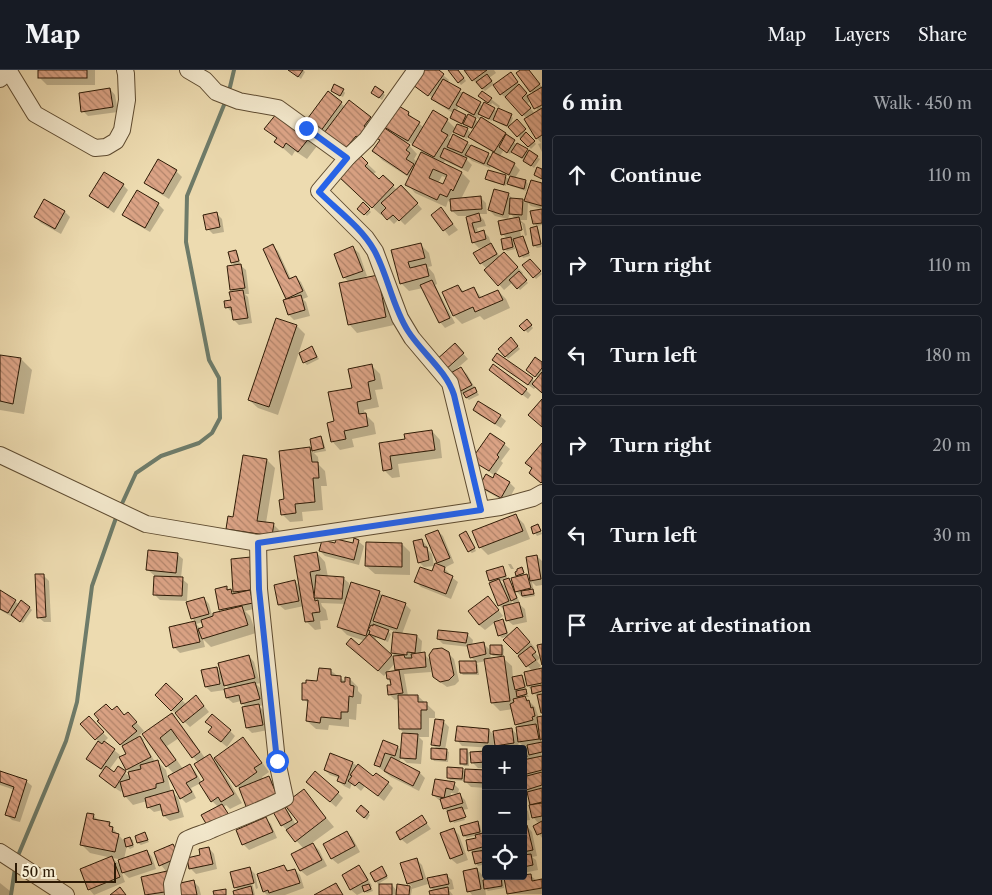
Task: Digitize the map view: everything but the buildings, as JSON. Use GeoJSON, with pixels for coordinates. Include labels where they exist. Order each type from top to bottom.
{"type":"FeatureCollection","features":[{"type":"Feature","properties":{"kind":"street"},"geometry":{"type":"LineString","coordinates":[[0,79],[7,73],[10,73],[35,114],[95,148],[106,147],[116,141],[122,130],[127,100],[125,70]]}},
{"type":"Feature","properties":{"kind":"street"},"geometry":{"type":"LineString","coordinates":[[188,70],[205,80],[216,92],[239,101],[278,108],[347,158]]}},
{"type":"Feature","properties":{"kind":"street"},"geometry":{"type":"LineString","coordinates":[[416,70],[367,139],[347,158],[319,192],[366,238],[375,251],[400,318],[412,338],[450,383],[481,510]]}},
{"type":"Feature","properties":{"kind":"street"},"geometry":{"type":"LineString","coordinates":[[0,454],[146,524],[258,543],[481,510],[533,498],[542,493]]}},
{"type":"Feature","properties":{"kind":"street"},"geometry":{"type":"LineString","coordinates":[[173,895],[172,884],[186,840],[234,819],[262,810],[285,798],[277,761],[259,589],[258,543]]}},
{"type":"Feature","properties":{"kind":"street"},"geometry":{"type":"LineString","coordinates":[[4,855],[66,895]]}},
{"type":"Feature","properties":{"kind":"waterway"},"geometry":{"type":"LineString","coordinates":[[230,87],[234,70]]}},
{"type":"Feature","properties":{"kind":"waterway"},"geometry":{"type":"LineString","coordinates":[[120,508],[136,473],[161,456],[199,443],[212,433],[220,418],[219,378],[209,360],[186,242],[187,196],[224,105]]}},
{"type":"Feature","properties":{"kind":"waterway"},"geometry":{"type":"LineString","coordinates":[[17,858],[66,741],[77,702],[92,586],[117,515]]}},
{"type":"Feature","properties":{"kind":"waterway"},"geometry":{"type":"LineString","coordinates":[[11,895],[15,868]]}},
{"type":"Feature","properties":{"kind":"route"},"geometry":{"type":"LineString","coordinates":[[277,761],[259,589],[258,543],[481,510],[450,383],[412,338],[400,318],[375,251],[366,238],[319,192],[347,158],[306,128]]}}]}
